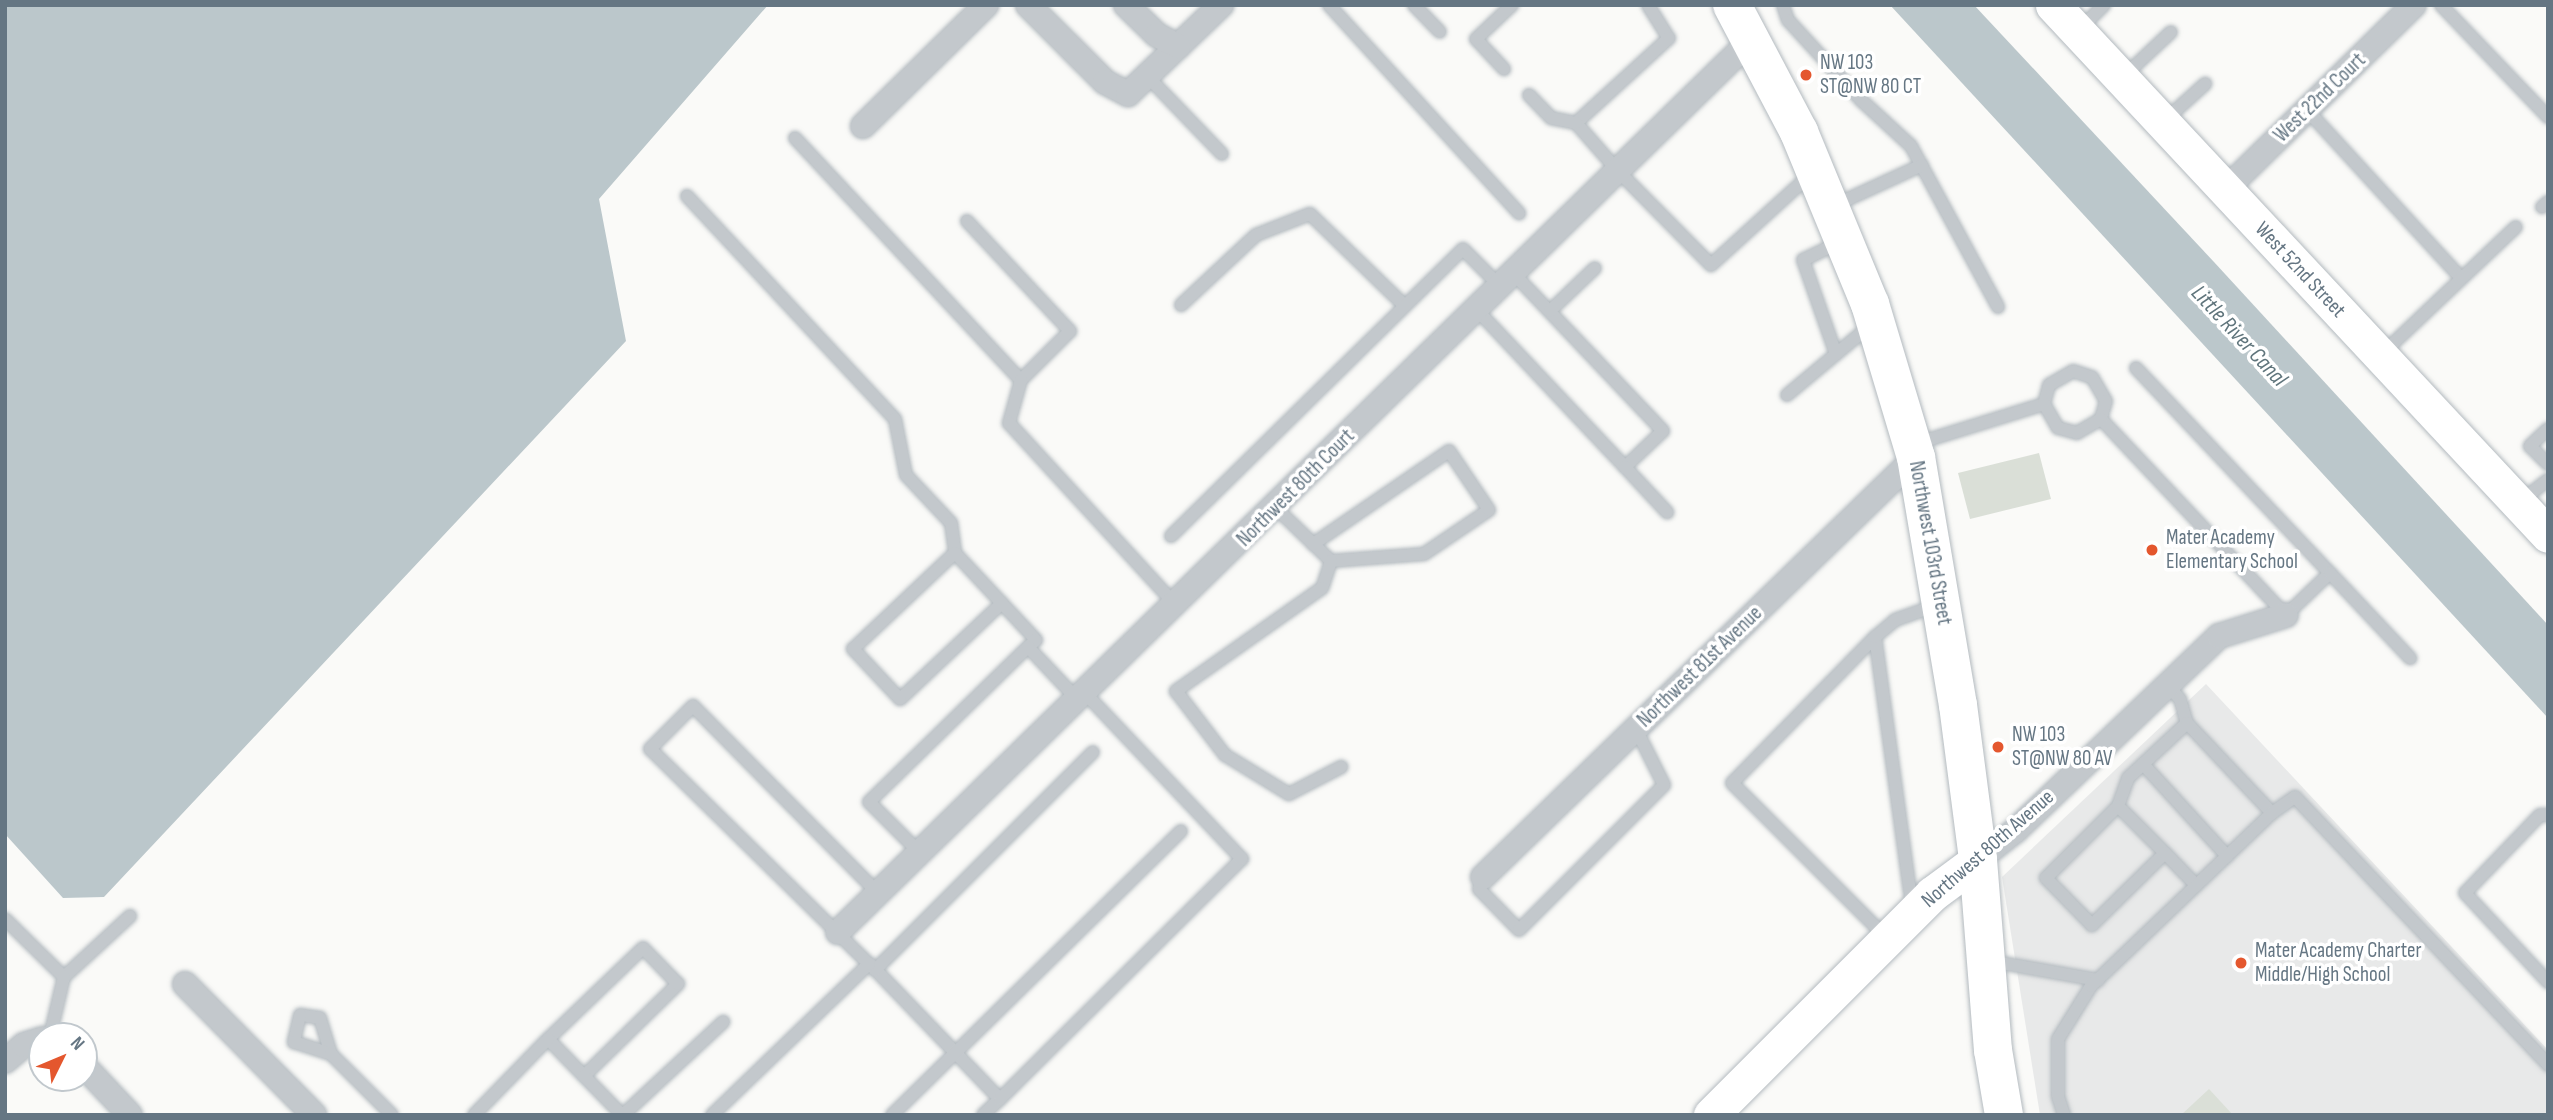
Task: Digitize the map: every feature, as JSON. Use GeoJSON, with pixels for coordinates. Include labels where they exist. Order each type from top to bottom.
{"type":"FeatureCollection","features":[{"type":"Feature","properties":{"kind":"main road","name":"Northwest 103rd Street"},"geometry":{"type":"LineString","coordinates":[[1732,5],[1815,170],[1875,321],[1914,451],[1941,604],[1978,860],[1986,960],[2004,1115]]}},
{"type":"Feature","properties":{"kind":"street"},"geometry":{"type":"LineString","coordinates":[[863,127],[986,5]]}},
{"type":"Feature","properties":{"kind":"street"},"geometry":{"type":"LineString","coordinates":[[1028,5],[1105,82],[1128,94],[1221,5]]}},
{"type":"Feature","properties":{"kind":"street"},"geometry":{"type":"LineString","coordinates":[[1126,5],[1157,35],[1178,46]]}},
{"type":"Feature","properties":{"kind":"street","name":"West 52nd Street"},"geometry":{"type":"LineString","coordinates":[[2053,5],[2548,535]]}},
{"type":"Feature","properties":{"kind":"street","name":"West 22nd Court"},"geometry":{"type":"LineString","coordinates":[[2225,190],[2308,111],[2403,9]]}},
{"type":"Feature","properties":{"kind":"street","name":"Northwest 80th Court"},"geometry":{"type":"LineString","coordinates":[[838,932],[1276,508],[1750,41]]}},
{"type":"Feature","properties":{"kind":"street","name":"Northwest 81st Avenue"},"geometry":{"type":"LineString","coordinates":[[1483,877],[1636,729],[1914,451]]}},
{"type":"Feature","properties":{"kind":"street","name":"Northwest 80th Avenue"},"geometry":{"type":"LineString","coordinates":[[1723,1111],[1932,894],[2016,830],[2218,636],[2286,615]]}},
{"type":"Feature","properties":{"kind":"street"},"geometry":{"type":"LineString","coordinates":[[185,984],[314,1115]]}},
{"type":"Feature","properties":{"kind":"street"},"geometry":{"type":"LineString","coordinates":[[5,1061],[28,1044]]}},
{"type":"Feature","properties":{"kind":"street"},"geometry":{"type":"LineString","coordinates":[[98,1081],[130,1115]]}},
{"type":"Feature","properties":{"kind":"lane"},"geometry":{"type":"LineString","coordinates":[[1329,5],[1519,213]]}},
{"type":"Feature","properties":{"kind":"lane"},"geometry":{"type":"LineString","coordinates":[[1414,5],[1440,32]]}},
{"type":"Feature","properties":{"kind":"lane"},"geometry":{"type":"LineString","coordinates":[[1504,69],[1476,39],[1512,5]]}},
{"type":"Feature","properties":{"kind":"lane"},"geometry":{"type":"LineString","coordinates":[[1576,123],[1669,38],[1648,5]]}},
{"type":"Feature","properties":{"kind":"lane"},"geometry":{"type":"LineString","coordinates":[[1783,5],[1788,20],[1861,100],[1911,146],[1998,307]]}},
{"type":"Feature","properties":{"kind":"lane"},"geometry":{"type":"LineString","coordinates":[[2077,31],[2104,5]]}},
{"type":"Feature","properties":{"kind":"lane"},"geometry":{"type":"LineString","coordinates":[[2441,5],[2548,117]]}},
{"type":"Feature","properties":{"kind":"lane"},"geometry":{"type":"LineString","coordinates":[[2122,78],[2171,32]]}},
{"type":"Feature","properties":{"kind":"lane"},"geometry":{"type":"LineString","coordinates":[[1147,76],[1222,154]]}},
{"type":"Feature","properties":{"kind":"lane"},"geometry":{"type":"LineString","coordinates":[[2163,122],[2205,84]]}},
{"type":"Feature","properties":{"kind":"lane"},"geometry":{"type":"LineString","coordinates":[[1529,94],[1551,118],[1576,123],[1711,265],[1815,170]]}},
{"type":"Feature","properties":{"kind":"lane"},"geometry":{"type":"LineString","coordinates":[[2308,111],[2461,278]]}},
{"type":"Feature","properties":{"kind":"lane"},"geometry":{"type":"LineString","coordinates":[[795,138],[1021,380]]}},
{"type":"Feature","properties":{"kind":"lane"},"geometry":{"type":"LineString","coordinates":[[1836,354],[1803,260],[1837,224],[1922,165]]}},
{"type":"Feature","properties":{"kind":"lane"},"geometry":{"type":"LineString","coordinates":[[687,196],[895,419],[906,475],[951,523],[955,553],[1036,640],[870,802],[919,852]]}},
{"type":"Feature","properties":{"kind":"lane"},"geometry":{"type":"LineString","coordinates":[[1181,305],[1256,235],[1310,214],[1405,306]]}},
{"type":"Feature","properties":{"kind":"lane"},"geometry":{"type":"LineString","coordinates":[[967,221],[1070,331],[1021,380],[1009,423],[1176,605]]}},
{"type":"Feature","properties":{"kind":"lane"},"geometry":{"type":"LineString","coordinates":[[2380,355],[2516,226]]}},
{"type":"Feature","properties":{"kind":"lane"},"geometry":{"type":"LineString","coordinates":[[1171,536],[1463,249],[1550,312],[1663,431],[1625,467]]}},
{"type":"Feature","properties":{"kind":"lane"},"geometry":{"type":"LineString","coordinates":[[1550,312],[1595,268]]}},
{"type":"Feature","properties":{"kind":"lane"},"geometry":{"type":"LineString","coordinates":[[1477,310],[1667,512]]}},
{"type":"Feature","properties":{"kind":"lane"},"geometry":{"type":"LineString","coordinates":[[1787,395],[1875,321]]}},
{"type":"Feature","properties":{"kind":"lane"},"geometry":{"type":"LineString","coordinates":[[2137,368],[2410,658]]}},
{"type":"Feature","properties":{"kind":"lane"},"geometry":{"type":"LineString","coordinates":[[1914,451],[2044,404],[2056,379],[2083,373],[2104,391],[2101,419],[2086,431],[2067,432],[2051,422],[2044,404]]}},
{"type":"Feature","properties":{"kind":"lane"},"geometry":{"type":"LineString","coordinates":[[2101,419],[2286,615],[2330,573]]}},
{"type":"Feature","properties":{"kind":"lane"},"geometry":{"type":"LineString","coordinates":[[2548,429],[2530,446],[2548,464]]}},
{"type":"Feature","properties":{"kind":"lane"},"geometry":{"type":"LineString","coordinates":[[1276,508],[1313,544],[1331,561],[1424,554],[1489,510],[1449,452],[1313,544]]}},
{"type":"Feature","properties":{"kind":"lane"},"geometry":{"type":"LineString","coordinates":[[2518,503],[2548,480]]}},
{"type":"Feature","properties":{"kind":"lane"},"geometry":{"type":"LineString","coordinates":[[955,553],[853,649],[900,699],[1002,603]]}},
{"type":"Feature","properties":{"kind":"lane"},"geometry":{"type":"LineString","coordinates":[[1331,561],[1322,588],[1176,691],[1225,755],[1289,794],[1341,767]]}},
{"type":"Feature","properties":{"kind":"lane"},"geometry":{"type":"LineString","coordinates":[[1888,940],[1732,783],[1875,637],[1895,620],[1941,604]]}},
{"type":"Feature","properties":{"kind":"lane"},"geometry":{"type":"LineString","coordinates":[[1875,637],[1913,914]]}},
{"type":"Feature","properties":{"kind":"lane"},"geometry":{"type":"LineString","coordinates":[[983,1115],[1242,859],[1081,695],[1028,647]]}},
{"type":"Feature","properties":{"kind":"lane"},"geometry":{"type":"LineString","coordinates":[[2167,685],[2180,699],[2187,723],[2272,813]]}},
{"type":"Feature","properties":{"kind":"lane"},"geometry":{"type":"LineString","coordinates":[[878,893],[693,706],[650,749],[838,932],[1000,1099]]}},
{"type":"Feature","properties":{"kind":"lane"},"geometry":{"type":"LineString","coordinates":[[2165,853],[2092,925],[2046,878],[2118,806],[2128,778],[2187,723]]}},
{"type":"Feature","properties":{"kind":"lane"},"geometry":{"type":"LineString","coordinates":[[1483,877],[1479,889],[1519,930],[1664,785],[1636,729]]}},
{"type":"Feature","properties":{"kind":"lane"},"geometry":{"type":"LineString","coordinates":[[712,1115],[872,967],[1093,752]]}},
{"type":"Feature","properties":{"kind":"lane"},"geometry":{"type":"LineString","coordinates":[[2143,764],[2227,856]]}},
{"type":"Feature","properties":{"kind":"lane"},"geometry":{"type":"LineString","coordinates":[[2064,1115],[2058,1096],[2058,1039],[2098,980],[2272,813],[2295,797],[2548,1065]]}},
{"type":"Feature","properties":{"kind":"lane"},"geometry":{"type":"LineString","coordinates":[[2118,806],[2196,885]]}},
{"type":"Feature","properties":{"kind":"lane"},"geometry":{"type":"LineString","coordinates":[[2548,816],[2540,815],[2465,893],[2548,982]]}},
{"type":"Feature","properties":{"kind":"lane"},"geometry":{"type":"LineString","coordinates":[[892,1115],[1181,831]]}},
{"type":"Feature","properties":{"kind":"lane"},"geometry":{"type":"LineString","coordinates":[[53,1022],[64,977],[130,916]]}},
{"type":"Feature","properties":{"kind":"lane"},"geometry":{"type":"LineString","coordinates":[[5,919],[64,977]]}},
{"type":"Feature","properties":{"kind":"lane"},"geometry":{"type":"LineString","coordinates":[[474,1115],[643,948],[678,984],[584,1076]]}},
{"type":"Feature","properties":{"kind":"lane"},"geometry":{"type":"LineString","coordinates":[[1986,960],[2098,980]]}},
{"type":"Feature","properties":{"kind":"lane"},"geometry":{"type":"LineString","coordinates":[[548,1040],[622,1115],[723,1022]]}},
{"type":"Feature","properties":{"kind":"lane"},"geometry":{"type":"LineString","coordinates":[[331,1054],[392,1115]]}},
{"type":"Feature","properties":{"kind":"shaded area"},"geometry":{"type":"Polygon","coordinates":[[[2039,453],[2051,499],[1970,519],[1958,473],[2039,453]]]}},
{"type":"Feature","properties":{"kind":"shaded area","name":"Mater Academy Charter Middle/High School"},"geometry":{"type":"Polygon","coordinates":[[[2206,684],[2548,1050],[2548,1115],[2040,1115],[2002,877],[2206,684]]]}},
{"type":"Feature","properties":{"kind":"shaded area"},"geometry":{"type":"Polygon","coordinates":[[[2209,1089],[2233,1115],[2181,1115],[2209,1089]]]}},
{"type":"Feature","properties":{"kind":"water"},"geometry":{"type":"Polygon","coordinates":[[[5,5],[768,5],[599,199],[626,341],[104,897],[63,898],[5,834],[5,5]]]}},
{"type":"Feature","properties":{"kind":"water","name":"Little River Canal"},"geometry":{"type":"Polygon","coordinates":[[[1890,5],[1974,5],[2214,262],[2548,625],[2548,718],[1890,5]]]}},
{"type":"Feature","properties":{"kind":"place","name":"NW 103 ST@NW 80 CT"},"geometry":{"type":"Point","coordinates":[1806,75]}},
{"type":"Feature","properties":{"kind":"place","name":"Mater Academy Elementary School"},"geometry":{"type":"Point","coordinates":[2152,550]}},
{"type":"Feature","properties":{"kind":"place","name":"NW 103 ST@NW 80 AV"},"geometry":{"type":"Point","coordinates":[1998,747]}},
{"type":"Feature","properties":{"kind":"place","name":"Mater Academy Charter Middle/High School"},"geometry":{"type":"Point","coordinates":[2241,963]}}]}
